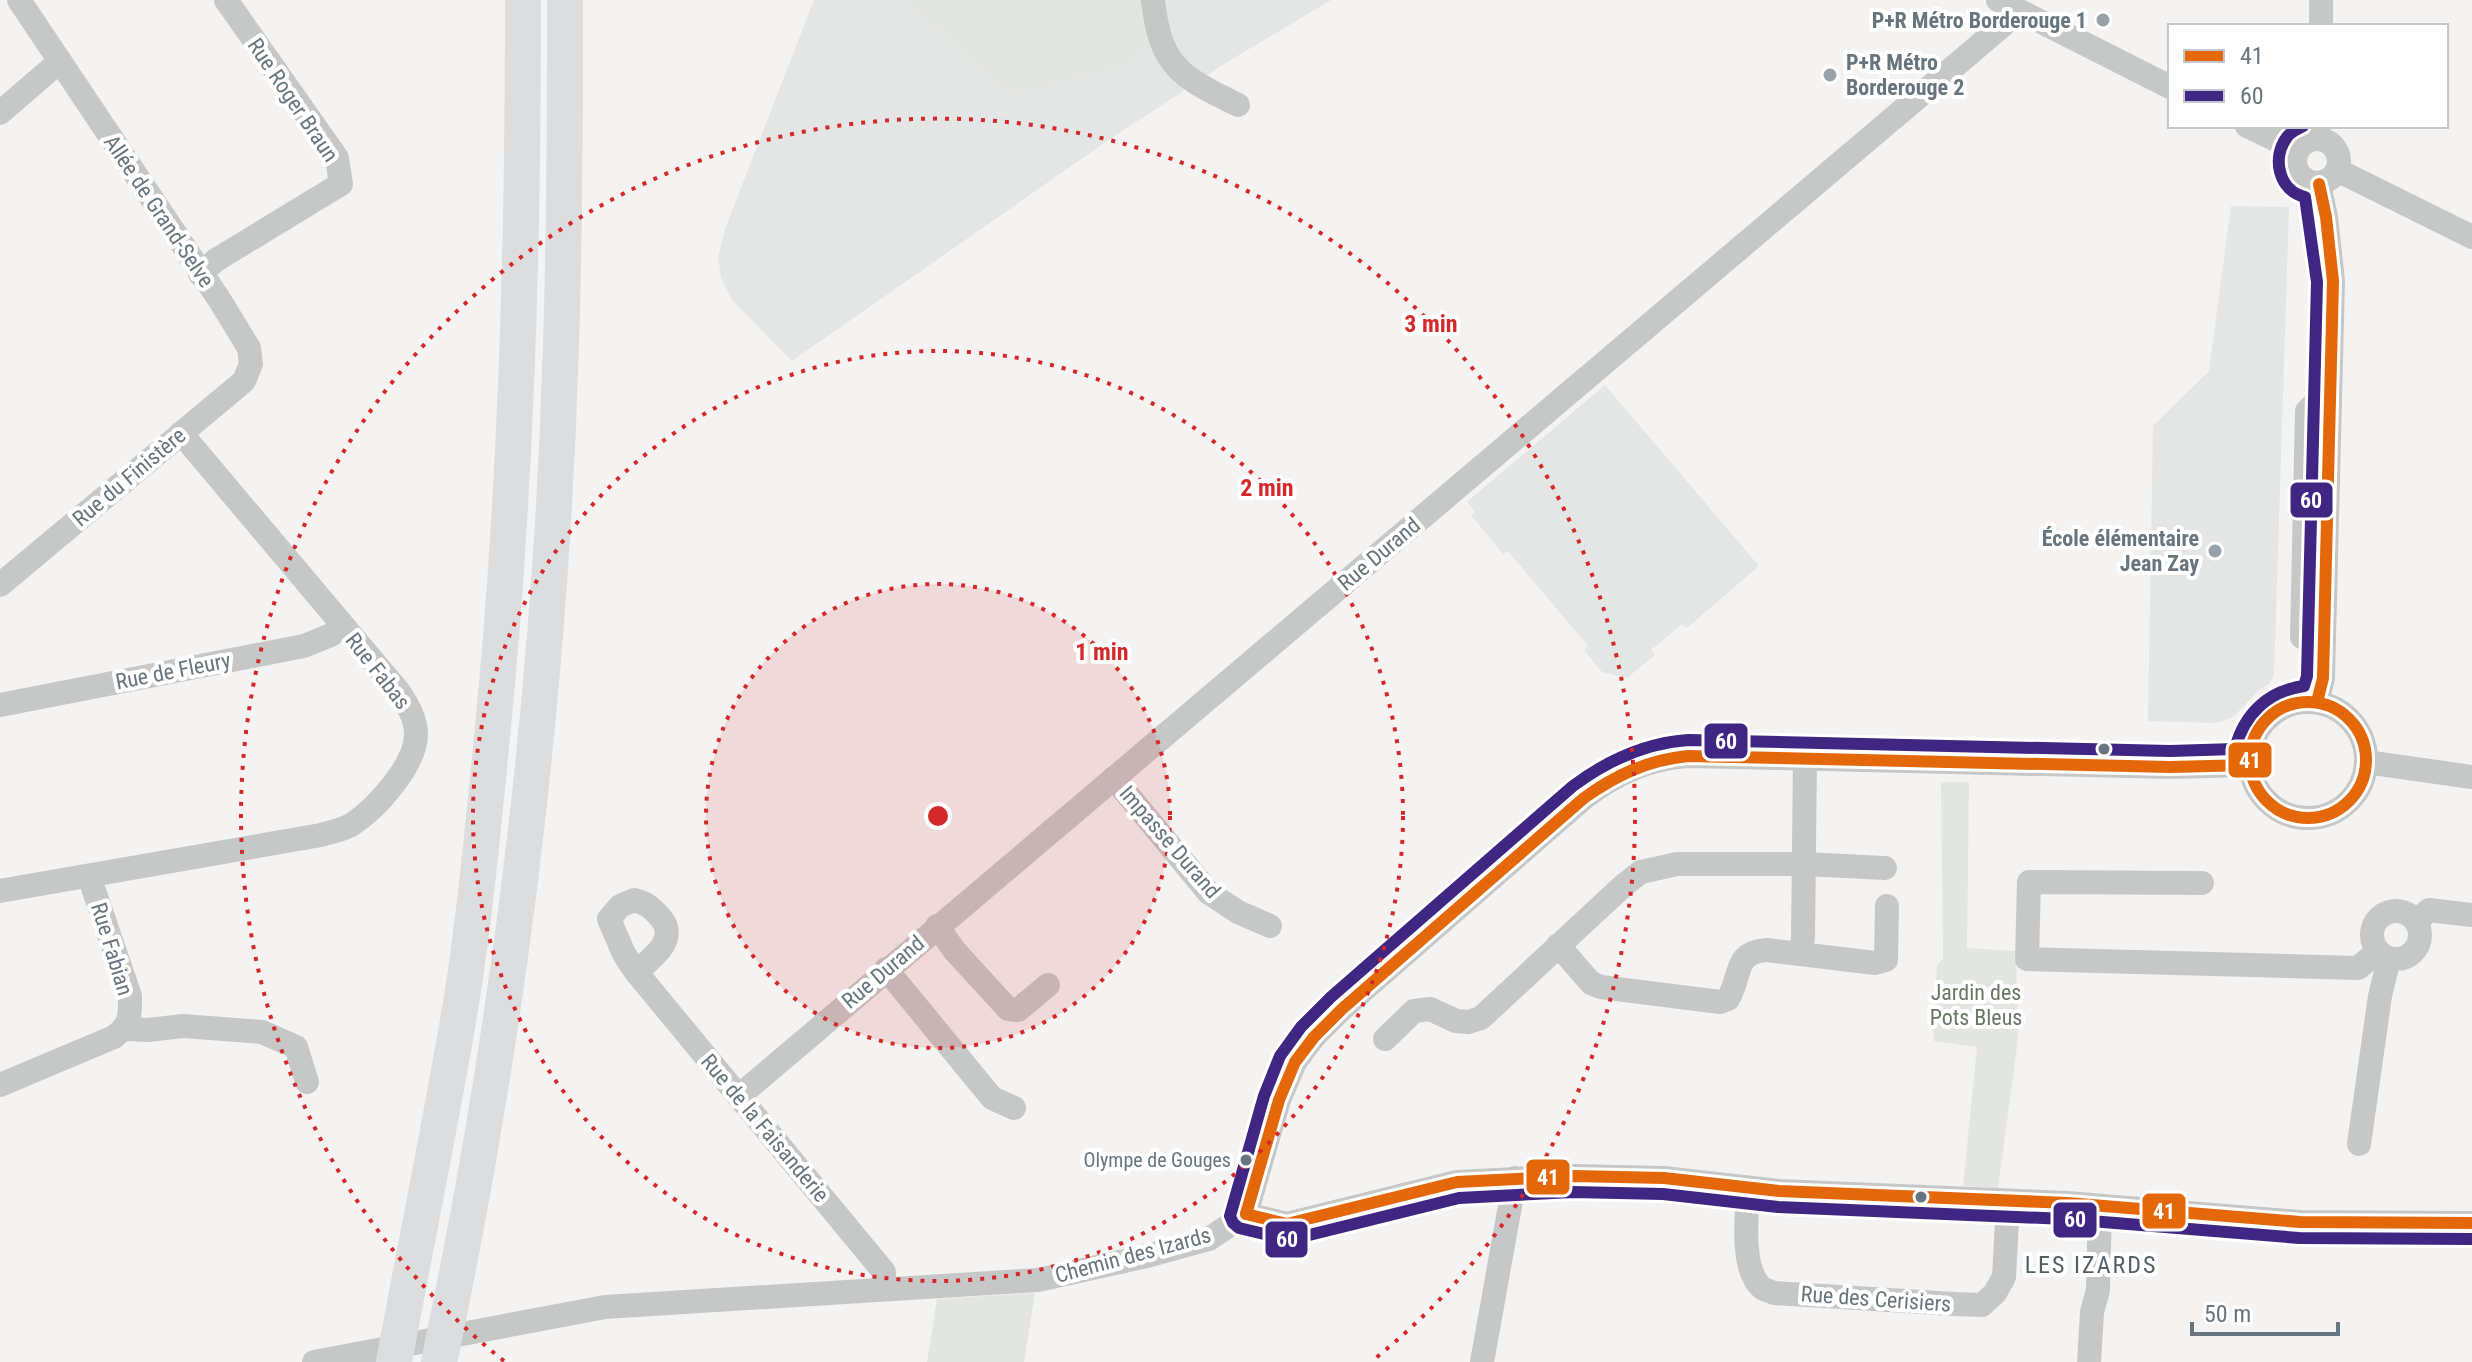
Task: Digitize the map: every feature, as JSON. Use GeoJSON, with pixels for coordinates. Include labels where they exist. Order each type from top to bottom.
{"type":"FeatureCollection","features":[{"type":"Feature","properties":{"kind":"highway"},"geometry":{"type":"LineString","coordinates":[[394,1362],[461,1003],[484,822],[501,651],[513,480],[523,161],[523,0]]}},
{"type":"Feature","properties":{"kind":"highway"},"geometry":{"type":"LineString","coordinates":[[439,1362],[478,1165],[503,999],[525,844],[539,693],[561,347],[565,0]]}},
{"type":"Feature","properties":{"kind":"street","name":"Allée de Grand-Selve"},"geometry":{"type":"LineString","coordinates":[[19,0],[219,299],[249,348],[251,364]]}},
{"type":"Feature","properties":{"kind":"street","name":"Rue Roger Braun"},"geometry":{"type":"LineString","coordinates":[[200,274],[216,260],[341,184],[337,158],[226,0]]}},
{"type":"Feature","properties":{"kind":"street"},"geometry":{"type":"LineString","coordinates":[[1153,0],[1157,34],[1163,50],[1184,75],[1238,105]]}},
{"type":"Feature","properties":{"kind":"street"},"geometry":{"type":"LineString","coordinates":[[2321,0],[2321,24]]}},
{"type":"Feature","properties":{"kind":"street"},"geometry":{"type":"LineString","coordinates":[[2007,5],[2168,86]]}},
{"type":"Feature","properties":{"kind":"street","name":"Rue Durand"},"geometry":{"type":"LineString","coordinates":[[739,1096],[2003,25],[2007,5]]}},
{"type":"Feature","properties":{"kind":"street"},"geometry":{"type":"LineString","coordinates":[[0,113],[60,61]]}},
{"type":"Feature","properties":{"kind":"street"},"geometry":{"type":"LineString","coordinates":[[2258,128],[2312,138],[2331,144],[2336,149],[2339,163],[2328,177],[2311,183],[2298,174],[2294,166],[2312,138]]}},
{"type":"Feature","properties":{"kind":"street"},"geometry":{"type":"LineString","coordinates":[[2328,177],[2472,237]]}},
{"type":"Feature","properties":{"kind":"street"},"geometry":{"type":"LineString","coordinates":[[2317,702],[2323,678],[2333,281],[2326,217],[2328,177]]}},
{"type":"Feature","properties":{"kind":"street","name":"Rue du Finistère"},"geometry":{"type":"LineString","coordinates":[[0,585],[244,381],[251,364]]}},
{"type":"Feature","properties":{"kind":"street","name":"Rue Fabas"},"geometry":{"type":"LineString","coordinates":[[0,891],[321,835],[352,824],[374,806],[399,777],[415,746],[413,715],[400,693],[181,433]]}},
{"type":"Feature","properties":{"kind":"street","name":"Rue de Fleury"},"geometry":{"type":"LineString","coordinates":[[0,705],[304,646],[331,635],[342,626]]}},
{"type":"Feature","properties":{"kind":"street"},"geometry":{"type":"LineString","coordinates":[[2317,702],[2333,707],[2347,717],[2361,738],[2366,762],[2364,777],[2349,802],[2323,817],[2308,819],[2284,814],[2273,807],[2257,789],[2250,755],[2255,734],[2268,717],[2296,703],[2317,702]]}},
{"type":"Feature","properties":{"kind":"street"},"geometry":{"type":"LineString","coordinates":[[2250,765],[2170,767],[1672,757],[1643,764],[1601,785],[1584,798],[1342,1009],[1314,1037],[1295,1062],[1279,1100],[1246,1214],[1287,1224],[1457,1182],[1515,1178],[1664,1178],[1748,1189],[2100,1206],[2300,1222],[2472,1223]]}},
{"type":"Feature","properties":{"kind":"street"},"geometry":{"type":"LineString","coordinates":[[1801,954],[1805,760]]}},
{"type":"Feature","properties":{"kind":"street"},"geometry":{"type":"LineString","coordinates":[[2366,762],[2472,777]]}},
{"type":"Feature","properties":{"kind":"street","name":"Impasse Durand"},"geometry":{"type":"LineString","coordinates":[[1114,778],[1209,893],[1238,912],[1270,926]]}},
{"type":"Feature","properties":{"kind":"street"},"geometry":{"type":"LineString","coordinates":[[1385,1039],[1414,1011],[1430,1009],[1456,1021],[1468,1022],[1481,1018],[1641,872],[1677,864],[1804,864],[1885,868]]}},
{"type":"Feature","properties":{"kind":"street","name":"Rue Fabian"},"geometry":{"type":"LineString","coordinates":[[0,1085],[114,1037],[125,1029],[130,1015],[130,996],[89,876]]}},
{"type":"Feature","properties":{"kind":"street"},"geometry":{"type":"LineString","coordinates":[[2202,883],[2029,882],[2027,959],[2358,968],[2384,955]]}},
{"type":"Feature","properties":{"kind":"street"},"geometry":{"type":"LineString","coordinates":[[1558,945],[1591,983],[1601,987],[1720,1002],[1728,999],[1739,968],[1754,951],[1875,963],[1886,960],[1887,906]]}},
{"type":"Feature","properties":{"kind":"street"},"geometry":{"type":"LineString","coordinates":[[2393,910],[2409,914],[2416,922],[2420,935],[2414,951],[2404,958],[2384,955],[2374,947],[2373,925],[2380,916],[2393,910]]}},
{"type":"Feature","properties":{"kind":"street"},"geometry":{"type":"LineString","coordinates":[[2416,922],[2429,910],[2472,915]]}},
{"type":"Feature","properties":{"kind":"street"},"geometry":{"type":"LineString","coordinates":[[937,926],[954,950],[1008,1009],[1018,1010],[1048,985]]}},
{"type":"Feature","properties":{"kind":"street"},"geometry":{"type":"LineString","coordinates":[[2359,1144],[2384,955]]}},
{"type":"Feature","properties":{"kind":"street"},"geometry":{"type":"LineString","coordinates":[[886,969],[992,1098],[1014,1108]]}},
{"type":"Feature","properties":{"kind":"street","name":"Rue de la Faisanderie"},"geometry":{"type":"LineString","coordinates":[[636,972],[884,1272],[884,1289]]}},
{"type":"Feature","properties":{"kind":"street"},"geometry":{"type":"LineString","coordinates":[[125,1029],[183,1026],[262,1032],[296,1047],[307,1082]]}},
{"type":"Feature","properties":{"kind":"street"},"geometry":{"type":"LineString","coordinates":[[1482,1362],[1515,1178]]}},
{"type":"Feature","properties":{"kind":"street","name":"Rue des Cerisiers"},"geometry":{"type":"LineString","coordinates":[[1748,1189],[1747,1252],[1752,1272],[1761,1287],[1774,1293],[1955,1304],[1982,1305],[1995,1293],[2004,1277],[2008,1202]]}},
{"type":"Feature","properties":{"kind":"street"},"geometry":{"type":"LineString","coordinates":[[2089,1362],[2092,1312],[2098,1290],[2100,1206]]}},
{"type":"Feature","properties":{"kind":"street","name":"Chemin des Izards"},"geometry":{"type":"LineString","coordinates":[[314,1362],[605,1307],[1038,1280],[1209,1239],[1246,1214]]}},
{"type":"Feature","properties":{"kind":"shaded area"},"geometry":{"type":"Polygon","coordinates":[[[814,0],[906,0],[1009,94],[1144,9],[1141,0],[1331,0],[1229,61],[1110,139],[792,361],[732,300],[721,278],[718,257],[725,229],[814,0]]]}},
{"type":"Feature","properties":{"kind":"shaded area","name":"École élémentaire Jean Zay"},"geometry":{"type":"Polygon","coordinates":[[[2231,206],[2289,207],[2274,675],[2270,683],[2228,719],[2217,723],[2148,721],[2153,426],[2209,371],[2231,206]]]}},
{"type":"Feature","properties":{"kind":"shaded area"},"geometry":{"type":"Polygon","coordinates":[[[1605,385],[1759,566],[1687,628],[1682,624],[1651,650],[1655,655],[1627,678],[1602,672],[1584,650],[1588,646],[1508,551],[1503,554],[1471,515],[1475,512],[1467,502],[1605,385]]]}},
{"type":"Feature","properties":{"kind":"green space"},"geometry":{"type":"Polygon","coordinates":[[[906,0],[1141,0],[1145,45],[1132,62],[1009,94],[906,0]]]}},
{"type":"Feature","properties":{"kind":"green space","name":"Jardin des Pots Bleus"},"geometry":{"type":"Polygon","coordinates":[[[1941,782],[1969,782],[1967,948],[2016,951],[2018,1039],[1998,1188],[1963,1186],[1977,1047],[1934,1041],[1937,965],[1943,958],[1941,782]]]}},
{"type":"Feature","properties":{"kind":"green space"},"geometry":{"type":"Polygon","coordinates":[[[1035,1293],[1024,1362],[927,1362],[937,1299],[1035,1293]]]}},
{"type":"Feature","properties":{"kind":"transit line","name":"60"},"geometry":{"type":"LineString","coordinates":[[2300,128],[2282,145],[2279,164],[2280,173],[2289,188],[2305,197],[2317,282],[2307,676],[2304,686],[2279,693],[2259,706],[2245,725],[2235,749],[2170,751],[1688,740],[1642,749],[1613,761],[1573,786],[1331,997],[1301,1027],[1280,1056],[1264,1096],[1230,1216],[1239,1228],[1289,1240],[1459,1198],[1573,1192],[1663,1194],[1778,1207],[2066,1219],[2299,1238],[2472,1239]]}},
{"type":"Feature","properties":{"kind":"transit line","name":"41"},"geometry":{"type":"LineString","coordinates":[[2317,702],[2323,678],[2333,281],[2319,184]]}},
{"type":"Feature","properties":{"kind":"transit line","name":"41"},"geometry":{"type":"LineString","coordinates":[[2308,702],[2330,706],[2349,719],[2362,738],[2366,760],[2362,782],[2349,801],[2330,814],[2308,818],[2286,814],[2267,801],[2254,782],[2250,760],[2254,738],[2267,719],[2286,706],[2308,702]]}},
{"type":"Feature","properties":{"kind":"transit line","name":"41"},"geometry":{"type":"LineString","coordinates":[[1246,1214],[1279,1100],[1295,1062],[1314,1037],[1342,1009],[1584,798],[1633,770],[1688,756],[2170,767],[2250,765]]}},
{"type":"Feature","properties":{"kind":"transit line","name":"41"},"geometry":{"type":"LineString","coordinates":[[1246,1214],[1287,1224],[1457,1182],[1573,1176],[1664,1178],[1779,1191],[2067,1203],[2300,1222],[2472,1223]]}},
{"type":"Feature","properties":{"kind":"place","name":"P+R Métro Borderouge 1"},"geometry":{"type":"Point","coordinates":[2103,20]}},
{"type":"Feature","properties":{"kind":"place","name":"P+R Métro Borderouge 2"},"geometry":{"type":"Point","coordinates":[1830,75]}},
{"type":"Feature","properties":{"kind":"place","name":"École élémentaire Jean Zay"},"geometry":{"type":"Point","coordinates":[2215,551]}},
{"type":"Feature","properties":{"kind":"place","name":"Olympe de Gouges"},"geometry":{"type":"Point","coordinates":[1246,1160]}},
{"type":"Feature","properties":{"kind":"district","name":"LES IZARDS"},"geometry":{"type":"Point","coordinates":[2091,1265]}}]}
